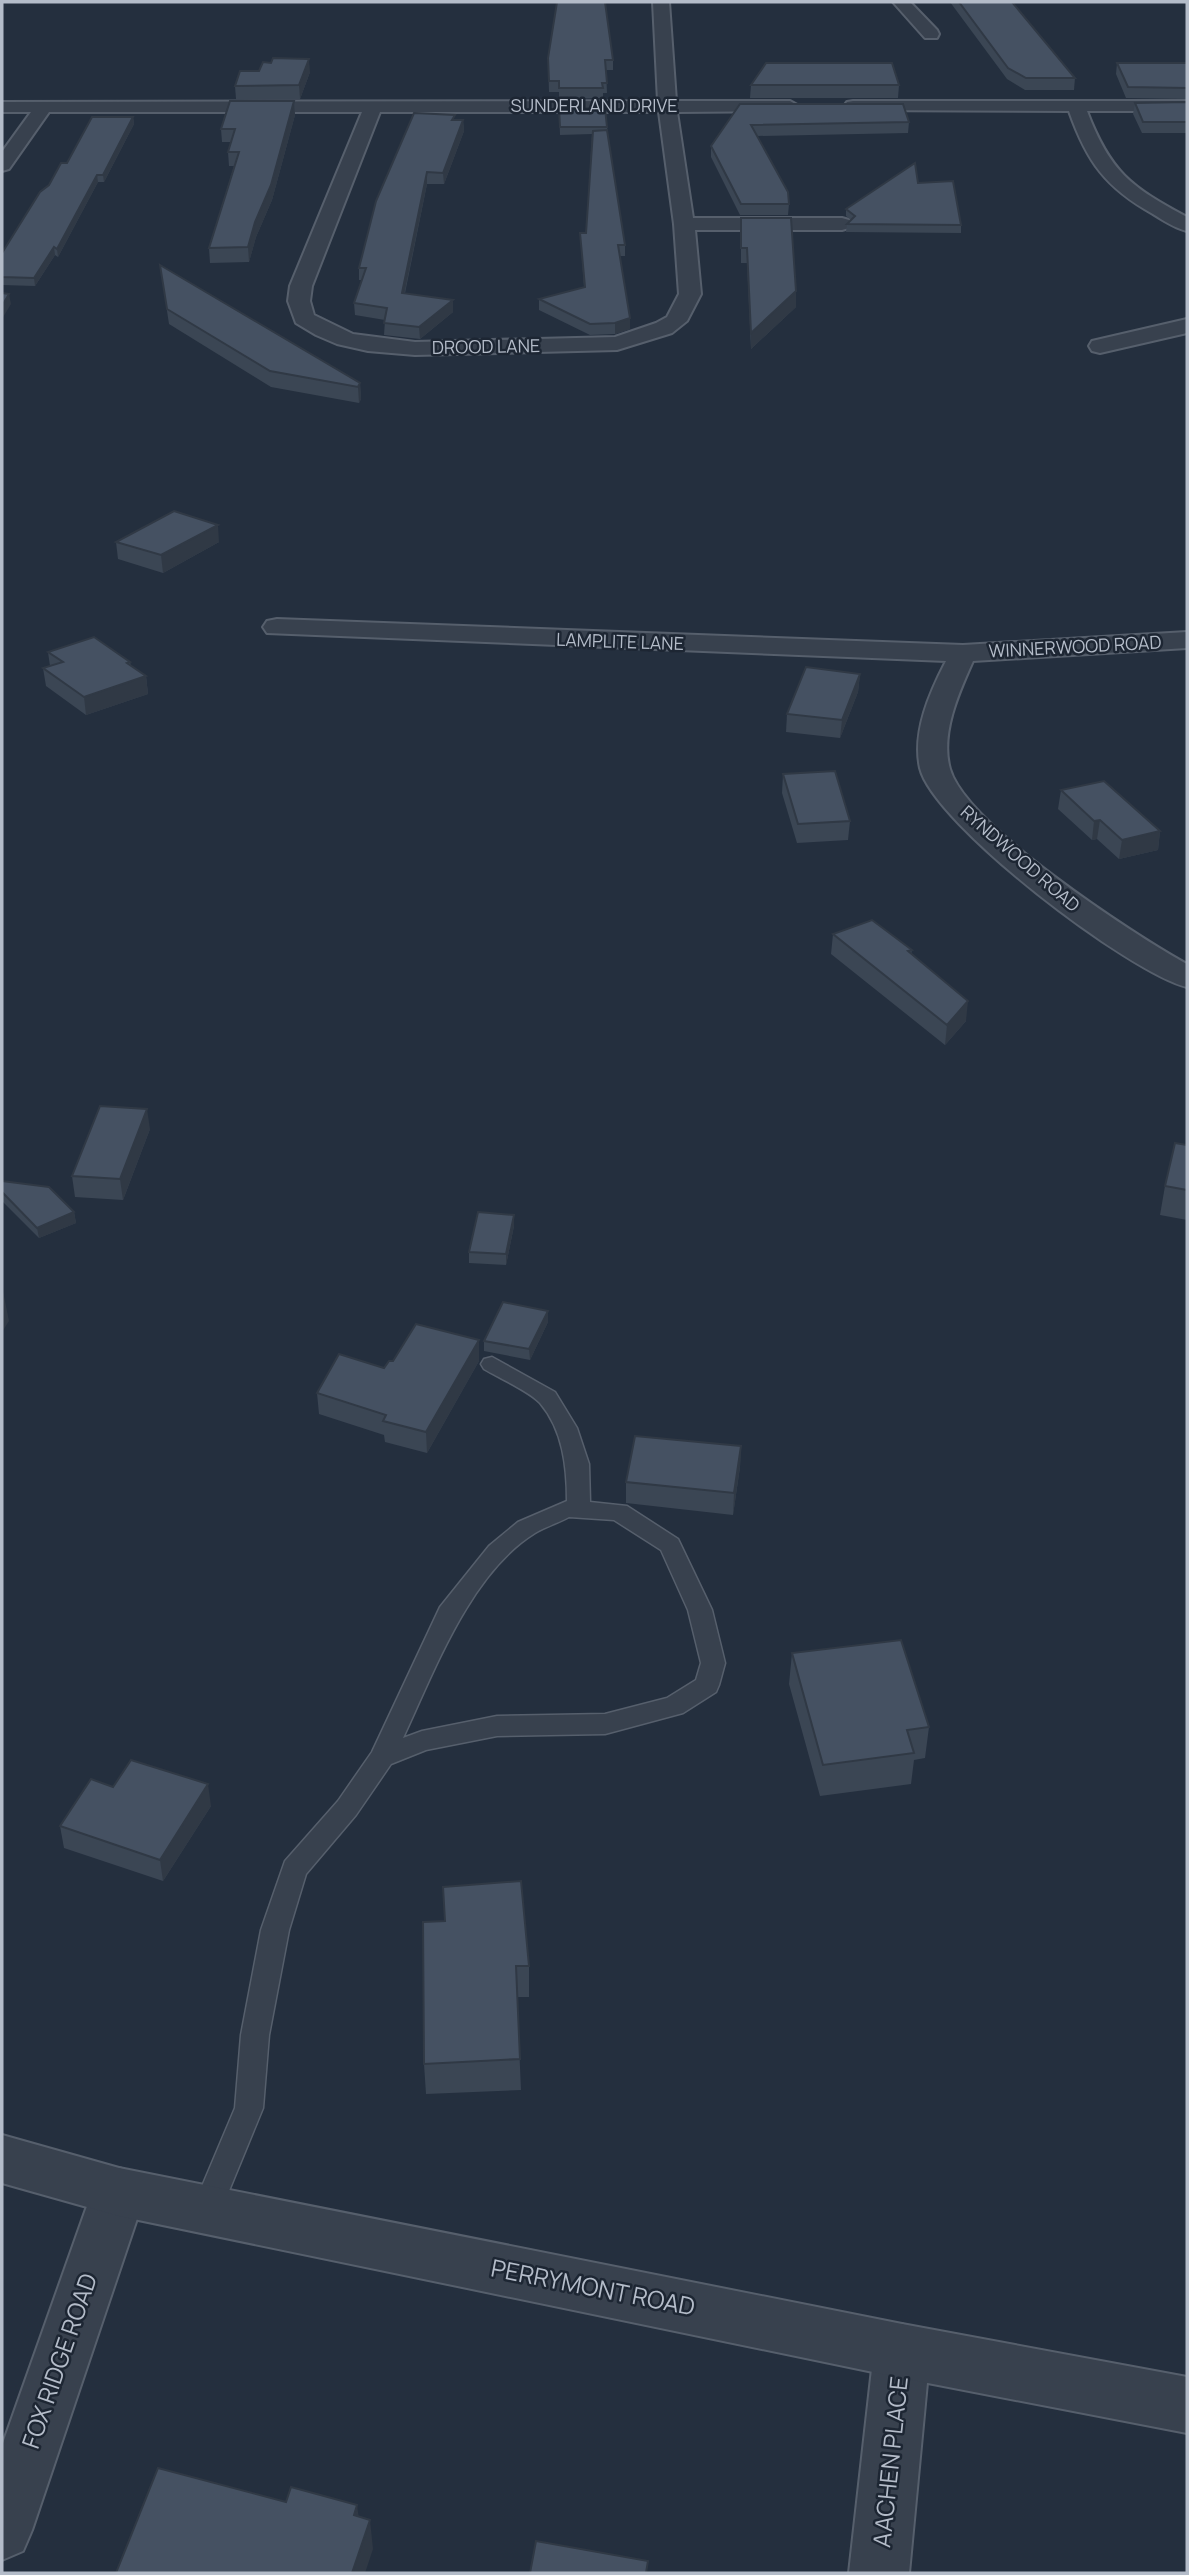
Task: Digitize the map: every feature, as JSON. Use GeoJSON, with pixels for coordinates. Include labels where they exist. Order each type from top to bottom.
{"type":"FeatureCollection","features":[{"type":"Feature","properties":{"kind":"street","name":"DROOD LANE"},"geometry":{"type":"LineString","coordinates":[[373,107],[300,294],[300,311],[303,318],[332,334],[385,346],[431,348],[594,345],[617,343],[650,334],[676,321],[690,294],[684,224],[668,106],[661,2]]}},
{"type":"Feature","properties":{"kind":"street"},"geometry":{"type":"LineString","coordinates":[[901,2],[931,34]]}},
{"type":"Feature","properties":{"kind":"street","name":"SUNDERLAND DRIVE"},"geometry":{"type":"LineString","coordinates":[[2,107],[804,106]]}},
{"type":"Feature","properties":{"kind":"street"},"geometry":{"type":"LineString","coordinates":[[832,106],[1187,106]]}},
{"type":"Feature","properties":{"kind":"street"},"geometry":{"type":"LineString","coordinates":[[1076,106],[1100,161],[1134,195],[1187,225]]}},
{"type":"Feature","properties":{"kind":"street"},"geometry":{"type":"LineString","coordinates":[[2,165],[43,108]]}},
{"type":"Feature","properties":{"kind":"street"},"geometry":{"type":"LineString","coordinates":[[684,224],[842,224]]}},
{"type":"Feature","properties":{"kind":"street"},"geometry":{"type":"LineString","coordinates":[[1100,346],[1187,326]]}},
{"type":"Feature","properties":{"kind":"street","name":"LAMPLITE LANE"},"geometry":{"type":"LineString","coordinates":[[277,627],[963,653]]}},
{"type":"Feature","properties":{"kind":"street","name":"WINNERWOOD ROAD"},"geometry":{"type":"LineString","coordinates":[[963,653],[1187,640]]}},
{"type":"Feature","properties":{"kind":"street","name":"RYNDWOOD ROAD"},"geometry":{"type":"LineString","coordinates":[[963,653],[942,706],[933,753],[935,772],[948,795],[970,821],[1088,917],[1160,964],[1187,977]]}},
{"type":"Feature","properties":{"kind":"street","name":"PERRYMONT ROAD"},"geometry":{"type":"LineString","coordinates":[[2,2159],[119,2192],[902,2351],[1187,2405]]}},
{"type":"Feature","properties":{"kind":"street","name":"FOX RIDGE ROAD"},"geometry":{"type":"LineString","coordinates":[[2,2530],[119,2192]]}},
{"type":"Feature","properties":{"kind":"street","name":"AACHEN PLACE"},"geometry":{"type":"LineString","coordinates":[[878,2573],[902,2351]]}},
{"type":"Feature","properties":{"kind":"lane"},"geometry":{"type":"LineString","coordinates":[[492,1364],[547,1397],[566,1428],[578,1464],[579,1510]]}},
{"type":"Feature","properties":{"kind":"lane"},"geometry":{"type":"LineString","coordinates":[[208,2210],[249,2108],[258,2022],[275,1930],[294,1869],[347,1808],[382,1757],[449,1613],[497,1552],[526,1528],[566,1509],[619,1512],[670,1545],[700,1610],[713,1664],[707,1685],[674,1706],[606,1724],[497,1726],[422,1741],[382,1757]]}},
{"type":"Feature","properties":{"kind":"building"},"geometry":{"type":"Polygon","coordinates":[[[557,2],[605,2],[613,60],[605,60],[607,83],[602,83],[603,88],[559,88],[559,81],[549,81],[548,58],[557,2]]]}},
{"type":"Feature","properties":{"kind":"building"},"geometry":{"type":"Polygon","coordinates":[[[959,2],[1012,2],[1075,78],[1026,78],[1008,68],[959,2]]]}},
{"type":"Feature","properties":{"kind":"building"},"geometry":{"type":"Polygon","coordinates":[[[273,58],[309,59],[299,85],[235,86],[240,71],[259,71],[263,62],[271,63],[273,58]]]}},
{"type":"Feature","properties":{"kind":"building"},"geometry":{"type":"Polygon","coordinates":[[[766,63],[892,63],[899,85],[751,85],[766,63]]]}},
{"type":"Feature","properties":{"kind":"building"},"geometry":{"type":"Polygon","coordinates":[[[1117,63],[1187,63],[1187,88],[1128,87],[1117,63]]]}},
{"type":"Feature","properties":{"kind":"building"},"geometry":{"type":"Polygon","coordinates":[[[230,101],[294,101],[271,185],[255,222],[248,247],[209,248],[239,152],[228,152],[235,129],[221,129],[230,101]]]}},
{"type":"Feature","properties":{"kind":"building"},"geometry":{"type":"Polygon","coordinates":[[[1187,102],[1187,122],[1143,122],[1135,103],[1187,102]]]}},
{"type":"Feature","properties":{"kind":"building"},"geometry":{"type":"Polygon","coordinates":[[[740,104],[903,104],[909,122],[751,125],[788,192],[789,204],[741,204],[711,146],[740,104]]]}},
{"type":"Feature","properties":{"kind":"building"},"geometry":{"type":"Polygon","coordinates":[[[559,108],[605,108],[607,127],[560,127],[559,108]]]}},
{"type":"Feature","properties":{"kind":"building"},"geometry":{"type":"Polygon","coordinates":[[[414,113],[455,115],[452,120],[463,120],[443,173],[427,172],[402,293],[453,300],[419,327],[384,323],[387,308],[354,303],[366,268],[359,268],[376,201],[414,113]]]}},
{"type":"Feature","properties":{"kind":"building"},"geometry":{"type":"Polygon","coordinates":[[[92,117],[133,117],[103,175],[97,175],[57,249],[54,247],[34,278],[2,277],[2,253],[40,192],[49,185],[61,163],[67,163],[92,117]]]}},
{"type":"Feature","properties":{"kind":"building"},"geometry":{"type":"Polygon","coordinates":[[[607,130],[625,245],[618,245],[630,318],[615,323],[590,324],[539,299],[585,287],[580,233],[586,233],[593,131],[607,130]]]}},
{"type":"Feature","properties":{"kind":"building"},"geometry":{"type":"Polygon","coordinates":[[[915,163],[918,183],[953,181],[961,225],[847,224],[855,216],[846,209],[915,163]]]}},
{"type":"Feature","properties":{"kind":"building"},"geometry":{"type":"Polygon","coordinates":[[[741,218],[791,218],[796,291],[751,333],[747,248],[741,248],[741,218]]]}},
{"type":"Feature","properties":{"kind":"building"},"geometry":{"type":"Polygon","coordinates":[[[160,265],[360,383],[358,387],[270,371],[167,309],[160,265]]]}},
{"type":"Feature","properties":{"kind":"building"},"geometry":{"type":"Polygon","coordinates":[[[2,293],[9,294],[2,306],[2,293]]]}},
{"type":"Feature","properties":{"kind":"building"},"geometry":{"type":"Polygon","coordinates":[[[174,511],[218,525],[161,555],[116,542],[174,511]]]}},
{"type":"Feature","properties":{"kind":"building"},"geometry":{"type":"Polygon","coordinates":[[[94,637],[146,676],[84,697],[43,668],[63,662],[48,652],[94,637]]]}},
{"type":"Feature","properties":{"kind":"building"},"geometry":{"type":"Polygon","coordinates":[[[806,667],[860,674],[842,720],[787,714],[806,667]]]}},
{"type":"Feature","properties":{"kind":"building"},"geometry":{"type":"Polygon","coordinates":[[[835,771],[850,821],[798,824],[783,774],[835,771]]]}},
{"type":"Feature","properties":{"kind":"building"},"geometry":{"type":"Polygon","coordinates":[[[1104,781],[1160,831],[1122,840],[1100,820],[1094,821],[1061,790],[1104,781]]]}},
{"type":"Feature","properties":{"kind":"building"},"geometry":{"type":"Polygon","coordinates":[[[872,920],[912,950],[908,951],[968,1001],[947,1025],[833,934],[872,920]]]}},
{"type":"Feature","properties":{"kind":"building"},"geometry":{"type":"Polygon","coordinates":[[[100,1106],[147,1109],[120,1179],[72,1176],[100,1106]]]}},
{"type":"Feature","properties":{"kind":"building"},"geometry":{"type":"Polygon","coordinates":[[[1175,1143],[1187,1145],[1187,1190],[1165,1186],[1175,1143]]]}},
{"type":"Feature","properties":{"kind":"building"},"geometry":{"type":"Polygon","coordinates":[[[2,1181],[49,1187],[74,1212],[37,1228],[2,1192],[2,1181]]]}},
{"type":"Feature","properties":{"kind":"building"},"geometry":{"type":"Polygon","coordinates":[[[478,1212],[514,1215],[506,1254],[469,1252],[478,1212]]]}},
{"type":"Feature","properties":{"kind":"building"},"geometry":{"type":"Polygon","coordinates":[[[503,1302],[548,1311],[529,1349],[484,1341],[503,1302]]]}},
{"type":"Feature","properties":{"kind":"building"},"geometry":{"type":"Polygon","coordinates":[[[416,1324],[479,1340],[426,1432],[383,1421],[386,1415],[317,1393],[339,1354],[384,1368],[389,1361],[393,1361],[416,1324]]]}},
{"type":"Feature","properties":{"kind":"building"},"geometry":{"type":"Polygon","coordinates":[[[635,1436],[741,1446],[734,1493],[626,1482],[635,1436]]]}},
{"type":"Feature","properties":{"kind":"building"},"geometry":{"type":"Polygon","coordinates":[[[901,1640],[929,1727],[907,1730],[914,1753],[823,1765],[792,1653],[901,1640]]]}},
{"type":"Feature","properties":{"kind":"building"},"geometry":{"type":"Polygon","coordinates":[[[131,1760],[208,1784],[160,1860],[60,1826],[91,1779],[113,1787],[131,1760]]]}},
{"type":"Feature","properties":{"kind":"building"},"geometry":{"type":"Polygon","coordinates":[[[521,1881],[529,1966],[516,1966],[520,2059],[424,2064],[423,1922],[445,1921],[443,1887],[521,1881]]]}},
{"type":"Feature","properties":{"kind":"building"},"geometry":{"type":"Polygon","coordinates":[[[158,2468],[286,2502],[291,2487],[357,2505],[354,2515],[370,2520],[352,2573],[116,2573],[158,2468]]]}},
{"type":"Feature","properties":{"kind":"building"},"geometry":{"type":"Polygon","coordinates":[[[536,2541],[648,2561],[646,2573],[530,2573],[536,2541]]]}}]}
